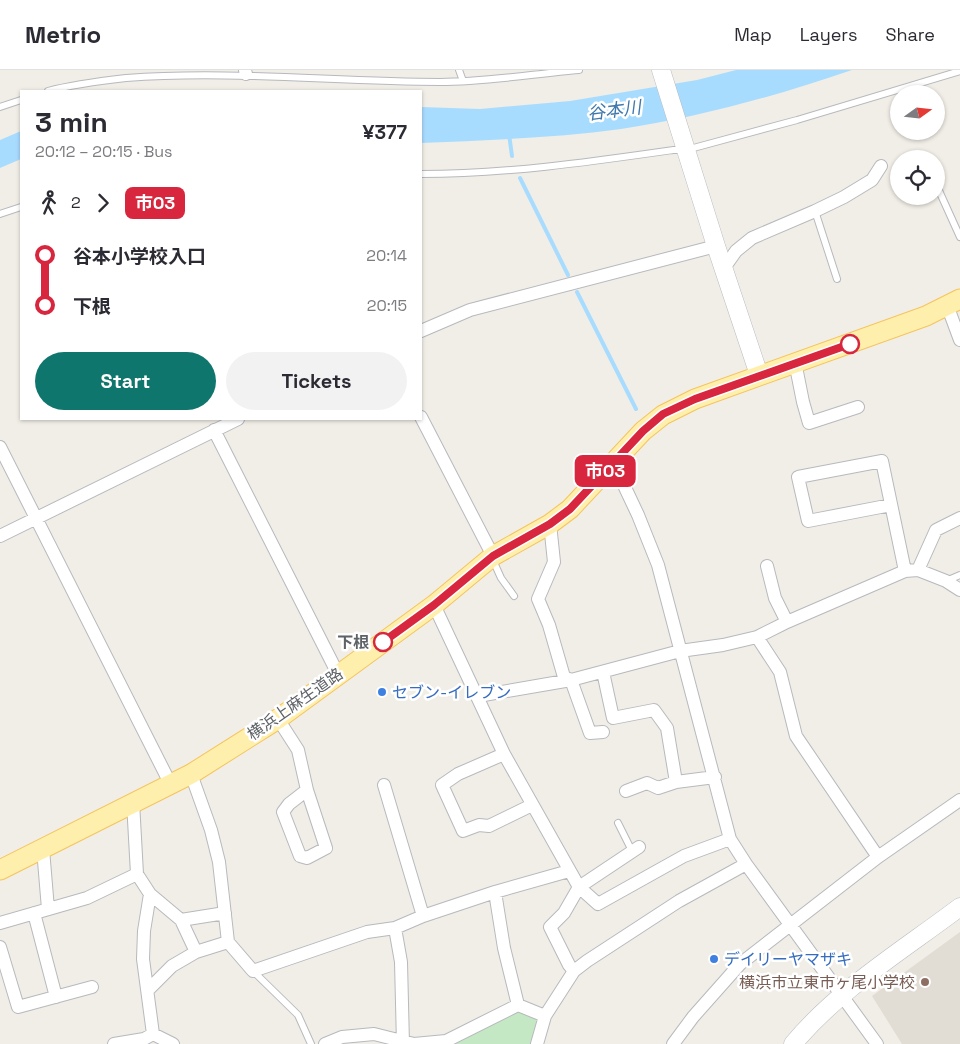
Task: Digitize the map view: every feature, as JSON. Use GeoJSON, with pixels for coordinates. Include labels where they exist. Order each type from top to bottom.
{"type":"FeatureCollection","features":[{"type":"Feature","properties":{"kind":"main road","name":"横浜上麻生道路"},"geometry":{"type":"LineString","coordinates":[[0,870],[133,802],[171,785],[278,719],[434,605],[492,556],[550,524],[570,509],[643,431],[663,414],[695,399],[759,375],[926,316],[954,302]]}},
{"type":"Feature","properties":{"kind":"street"},"geometry":{"type":"LineString","coordinates":[[661,70],[759,375]]}},
{"type":"Feature","properties":{"kind":"street"},"geometry":{"type":"LineString","coordinates":[[724,268],[736,251],[752,238],[815,212],[864,185],[872,180],[881,166]]}},
{"type":"Feature","properties":{"kind":"street"},"geometry":{"type":"LineString","coordinates":[[422,330],[470,310],[716,246]]}},
{"type":"Feature","properties":{"kind":"street"},"geometry":{"type":"LineString","coordinates":[[954,302],[960,340]]}},
{"type":"Feature","properties":{"kind":"street"},"geometry":{"type":"LineString","coordinates":[[795,362],[809,423],[847,416],[858,407]]}},
{"type":"Feature","properties":{"kind":"street"},"geometry":{"type":"LineString","coordinates":[[422,419],[492,556]]}},
{"type":"Feature","properties":{"kind":"street"},"geometry":{"type":"LineString","coordinates":[[0,536],[236,420]]}},
{"type":"Feature","properties":{"kind":"street"},"geometry":{"type":"LineString","coordinates":[[214,430],[338,674]]}},
{"type":"Feature","properties":{"kind":"street"},"geometry":{"type":"LineString","coordinates":[[0,447],[171,785]]}},
{"type":"Feature","properties":{"kind":"street"},"geometry":{"type":"LineString","coordinates":[[891,506],[808,521],[798,477],[882,460],[905,571]]}},
{"type":"Feature","properties":{"kind":"street"},"geometry":{"type":"LineString","coordinates":[[613,462],[658,565],[730,839],[746,864],[877,1044]]}},
{"type":"Feature","properties":{"kind":"street"},"geometry":{"type":"LineString","coordinates":[[918,570],[936,530],[960,518]]}},
{"type":"Feature","properties":{"kind":"street"},"geometry":{"type":"LineString","coordinates":[[550,524],[554,562],[538,599],[549,625],[564,677],[571,680],[590,733],[603,732]]}},
{"type":"Feature","properties":{"kind":"street"},"geometry":{"type":"LineString","coordinates":[[767,566],[774,598],[787,622]]}},
{"type":"Feature","properties":{"kind":"street"},"geometry":{"type":"LineString","coordinates":[[478,696],[571,680],[680,651],[723,645],[757,637],[905,571],[918,570],[946,581],[960,590]]}},
{"type":"Feature","properties":{"kind":"street"},"geometry":{"type":"LineString","coordinates":[[434,605],[504,754],[569,872],[579,886],[598,904],[684,856],[730,839]]}},
{"type":"Feature","properties":{"kind":"street"},"geometry":{"type":"LineString","coordinates":[[757,637],[780,672],[796,736],[878,857]]}},
{"type":"Feature","properties":{"kind":"street"},"geometry":{"type":"LineString","coordinates":[[603,672],[613,718],[654,710],[667,728],[676,782]]}},
{"type":"Feature","properties":{"kind":"street"},"geometry":{"type":"LineString","coordinates":[[278,719],[298,750],[307,790],[326,848],[307,858],[300,856],[283,812],[289,804],[307,790]]}},
{"type":"Feature","properties":{"kind":"street"},"geometry":{"type":"LineString","coordinates":[[504,754],[458,774],[442,785],[462,831],[479,825],[489,826],[532,805]]}},
{"type":"Feature","properties":{"kind":"street"},"geometry":{"type":"LineString","coordinates":[[191,774],[211,830],[217,854],[228,942],[253,971],[367,932],[395,928],[423,916],[495,892],[569,872]]}},
{"type":"Feature","properties":{"kind":"street"},"geometry":{"type":"LineString","coordinates":[[626,791],[647,783],[658,788],[676,782],[715,777]]}},
{"type":"Feature","properties":{"kind":"street"},"geometry":{"type":"LineString","coordinates":[[384,785],[423,916]]}},
{"type":"Feature","properties":{"kind":"street"},"geometry":{"type":"LineString","coordinates":[[673,1044],[693,1017],[740,964],[878,857],[960,800]]}},
{"type":"Feature","properties":{"kind":"street"},"geometry":{"type":"LineString","coordinates":[[133,802],[137,874],[150,894],[180,920],[196,952]]}},
{"type":"Feature","properties":{"kind":"street"},"geometry":{"type":"LineString","coordinates":[[43,849],[48,908]]}},
{"type":"Feature","properties":{"kind":"street"},"geometry":{"type":"LineString","coordinates":[[574,971],[569,965],[550,926],[564,913],[579,886],[635,849]]}},
{"type":"Feature","properties":{"kind":"street"},"geometry":{"type":"LineString","coordinates":[[537,1044],[545,1016],[574,971],[586,960],[679,901],[746,864]]}},
{"type":"Feature","properties":{"kind":"street"},"geometry":{"type":"LineString","coordinates":[[0,924],[48,908],[87,898],[137,874]]}},
{"type":"Feature","properties":{"kind":"street"},"geometry":{"type":"LineString","coordinates":[[495,892],[504,948],[518,1005]]}},
{"type":"Feature","properties":{"kind":"street"},"geometry":{"type":"LineString","coordinates":[[150,894],[143,940],[143,959],[154,1034]]}},
{"type":"Feature","properties":{"kind":"street"},"geometry":{"type":"LineString","coordinates":[[793,1044],[808,1027],[842,996],[960,908]]}},
{"type":"Feature","properties":{"kind":"street"},"geometry":{"type":"LineString","coordinates":[[34,913],[56,997]]}},
{"type":"Feature","properties":{"kind":"street"},"geometry":{"type":"LineString","coordinates":[[180,920],[225,913]]}},
{"type":"Feature","properties":{"kind":"street"},"geometry":{"type":"LineString","coordinates":[[395,928],[401,962],[403,1043]]}},
{"type":"Feature","properties":{"kind":"street"},"geometry":{"type":"LineString","coordinates":[[148,990],[172,966],[196,952],[228,942]]}},
{"type":"Feature","properties":{"kind":"street"},"geometry":{"type":"LineString","coordinates":[[0,947],[18,1007],[92,987]]}},
{"type":"Feature","properties":{"kind":"street"},"geometry":{"type":"LineString","coordinates":[[325,1044],[342,1037],[374,1034],[403,1043],[414,1044],[446,1041],[518,1005],[545,1016]]}},
{"type":"Feature","properties":{"kind":"street"},"geometry":{"type":"LineString","coordinates":[[114,1044],[144,1039],[154,1034]]}},
{"type":"Feature","properties":{"kind":"street"},"geometry":{"type":"LineString","coordinates":[[154,1034],[173,1044]]}},
{"type":"Feature","properties":{"kind":"lane"},"geometry":{"type":"LineString","coordinates":[[459,70],[463,81]]}},
{"type":"Feature","properties":{"kind":"lane"},"geometry":{"type":"LineString","coordinates":[[52,90],[86,82],[190,73],[245,72],[395,81],[463,81],[579,70]]}},
{"type":"Feature","properties":{"kind":"lane"},"geometry":{"type":"LineString","coordinates":[[422,174],[492,172],[559,166],[673,150],[797,120],[960,71]]}},
{"type":"Feature","properties":{"kind":"lane"},"geometry":{"type":"LineString","coordinates":[[0,107],[20,100]]}},
{"type":"Feature","properties":{"kind":"lane"},"geometry":{"type":"LineString","coordinates":[[945,204],[960,236]]}},
{"type":"Feature","properties":{"kind":"lane"},"geometry":{"type":"LineString","coordinates":[[0,214],[20,207]]}},
{"type":"Feature","properties":{"kind":"lane"},"geometry":{"type":"LineString","coordinates":[[815,212],[837,279]]}},
{"type":"Feature","properties":{"kind":"lane"},"geometry":{"type":"LineString","coordinates":[[492,556],[501,578],[514,596]]}},
{"type":"Feature","properties":{"kind":"lane"},"geometry":{"type":"LineString","coordinates":[[946,581],[960,575]]}},
{"type":"Feature","properties":{"kind":"lane"},"geometry":{"type":"LineString","coordinates":[[618,823],[635,849]]}},
{"type":"Feature","properties":{"kind":"lane"},"geometry":{"type":"LineString","coordinates":[[253,971],[298,1015],[311,1044]]}},
{"type":"Feature","properties":{"kind":"shaded area","name":"横浜市立東市ヶ尾小学校"},"geometry":{"type":"Polygon","coordinates":[[[960,932],[960,1044],[902,1044],[872,996],[960,932]]]}},
{"type":"Feature","properties":{"kind":"green space"},"geometry":{"type":"Polygon","coordinates":[[[518,1005],[545,1016],[537,1044],[403,1044],[446,1041],[518,1005]]]}},
{"type":"Feature","properties":{"kind":"water","name":"谷本川"},"geometry":{"type":"Polygon","coordinates":[[[736,70],[852,70],[738,105],[621,129],[571,135],[422,143],[422,107],[480,109],[570,101],[697,80],[736,70]]]}},
{"type":"Feature","properties":{"kind":"water"},"geometry":{"type":"Polygon","coordinates":[[[20,131],[20,159],[0,168],[0,140],[20,131]]]}},
{"type":"Feature","properties":{"kind":"waterway"},"geometry":{"type":"LineString","coordinates":[[509,134],[512,156]]}},
{"type":"Feature","properties":{"kind":"waterway"},"geometry":{"type":"LineString","coordinates":[[520,178],[568,275]]}},
{"type":"Feature","properties":{"kind":"waterway"},"geometry":{"type":"LineString","coordinates":[[577,292],[636,409]]}},
{"type":"Feature","properties":{"kind":"bus line","name":"市03"},"geometry":{"type":"LineString","coordinates":[[383,642],[434,605],[493,556],[550,524],[570,509],[643,431],[663,414],[695,399],[850,344]]}},
{"type":"Feature","properties":{"kind":"place","name":"下根"},"geometry":{"type":"Point","coordinates":[383,642]}},
{"type":"Feature","properties":{"kind":"place","name":"セブン-イレブン"},"geometry":{"type":"Point","coordinates":[382,692]}},
{"type":"Feature","properties":{"kind":"place","name":"デイリーヤマザキ"},"geometry":{"type":"Point","coordinates":[714,959]}},
{"type":"Feature","properties":{"kind":"place","name":"横浜市立東市ヶ尾小学校"},"geometry":{"type":"Point","coordinates":[925,982]}}]}
